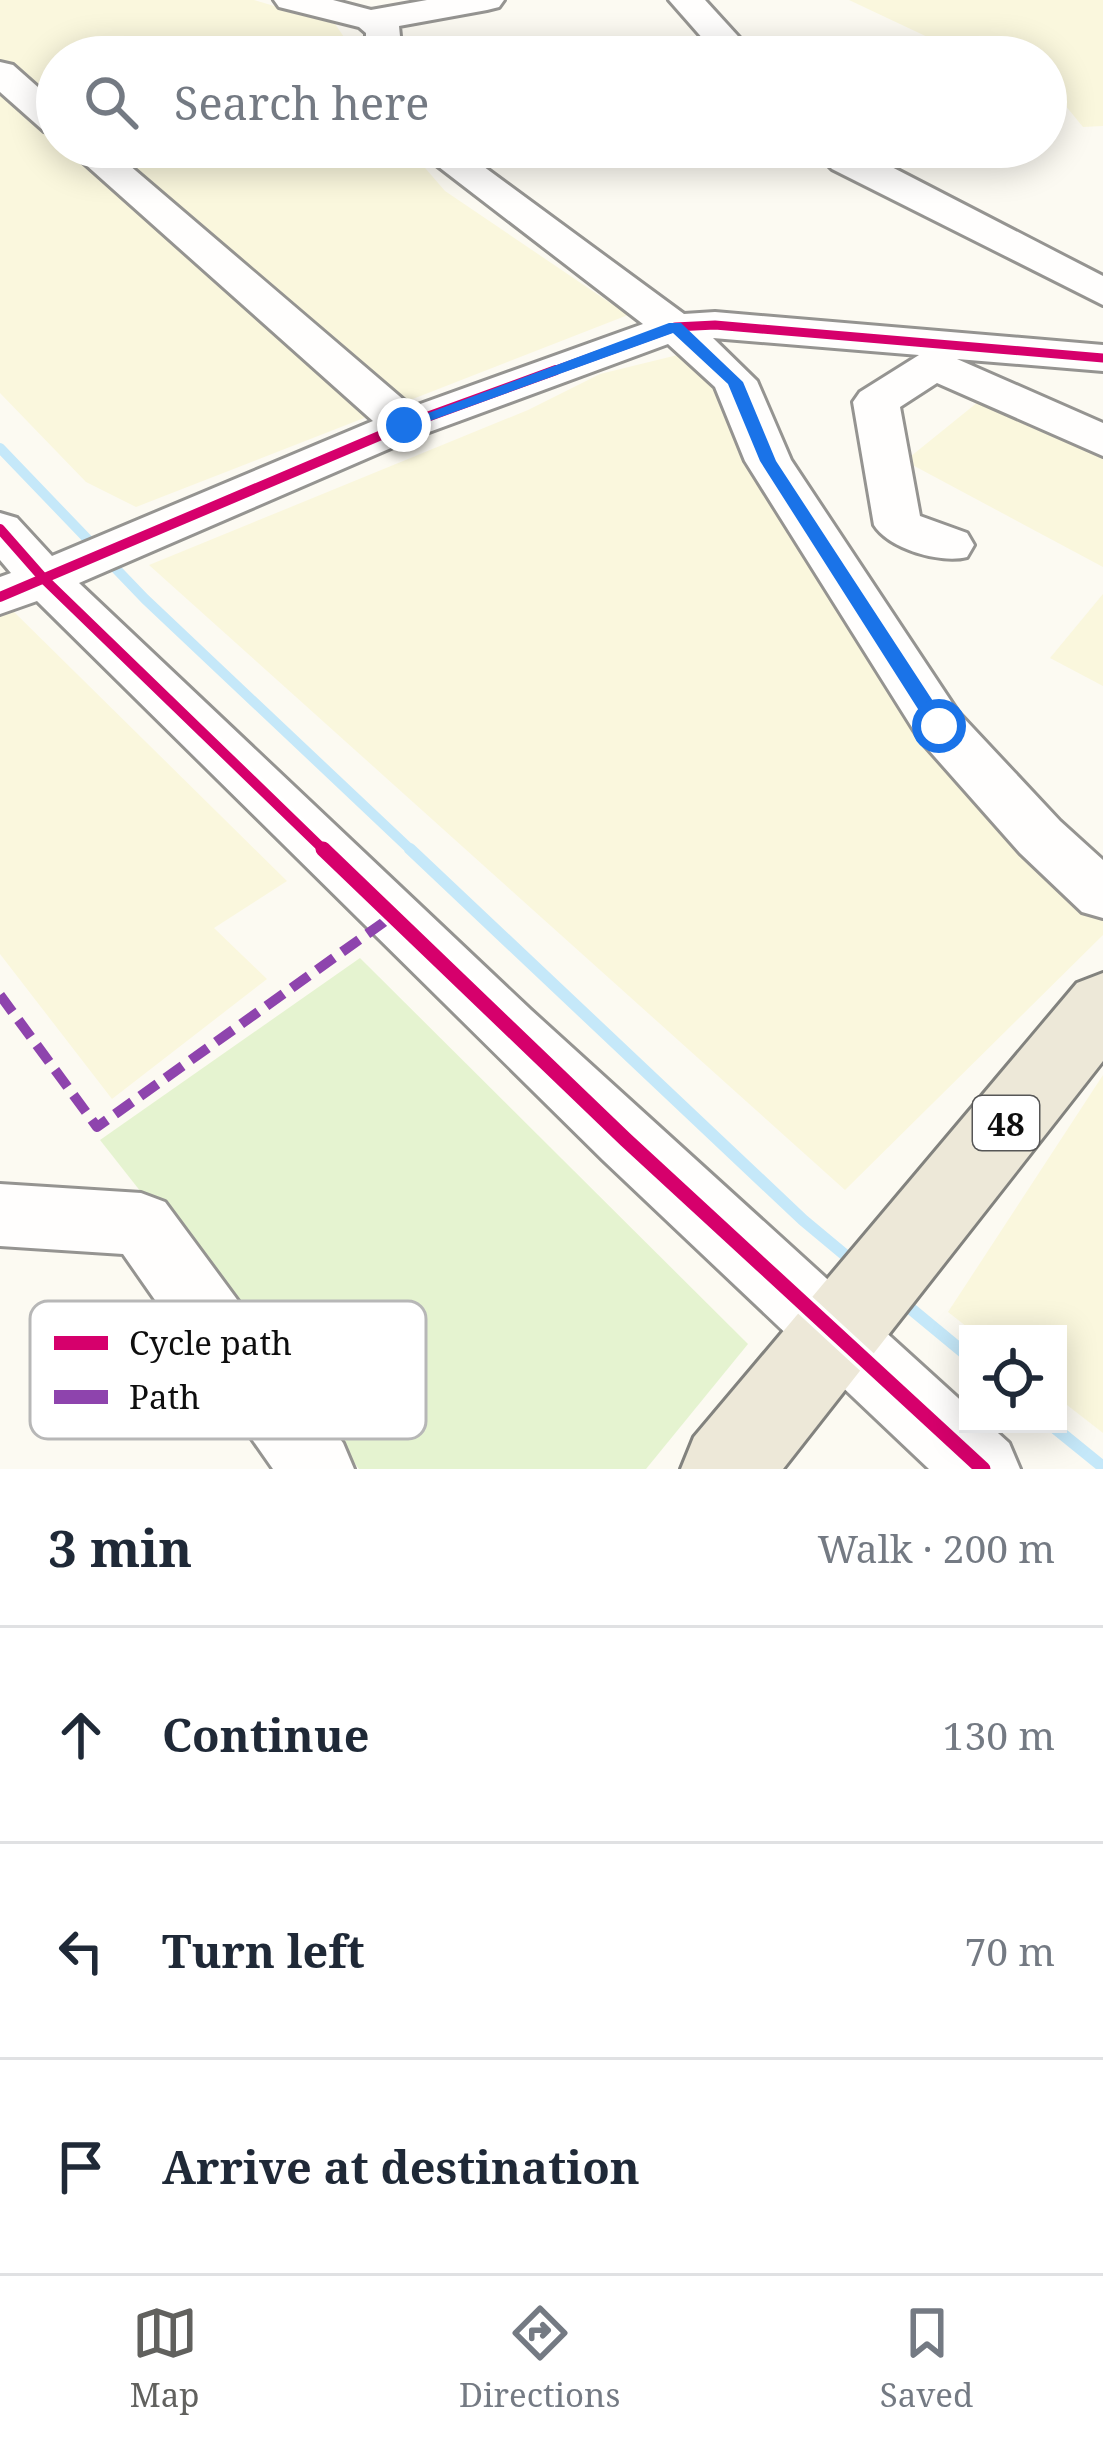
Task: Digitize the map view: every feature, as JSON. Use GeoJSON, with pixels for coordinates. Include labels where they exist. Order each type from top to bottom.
{"type":"FeatureCollection","features":[{"type":"Feature","properties":{"kind":"main road","name":"48"},"geometry":{"type":"LineString","coordinates":[[726,1469],[1103,1005]]}},
{"type":"Feature","properties":{"kind":"street"},"geometry":{"type":"LineString","coordinates":[[291,0],[371,20],[385,30],[385,36]]}},
{"type":"Feature","properties":{"kind":"street"},"geometry":{"type":"LineString","coordinates":[[371,20],[487,0]]}},
{"type":"Feature","properties":{"kind":"street"},"geometry":{"type":"LineString","coordinates":[[686,0],[719,36]]}},
{"type":"Feature","properties":{"kind":"street"},"geometry":{"type":"LineString","coordinates":[[0,74],[36,105]]}},
{"type":"Feature","properties":{"kind":"street"},"geometry":{"type":"LineString","coordinates":[[109,168],[404,425]]}},
{"type":"Feature","properties":{"kind":"street"},"geometry":{"type":"LineString","coordinates":[[460,168],[675,327],[735,382],[768,461],[939,726],[1040,837],[1103,895]]}},
{"type":"Feature","properties":{"kind":"street"},"geometry":{"type":"LineString","coordinates":[[860,168],[1103,292]]}},
{"type":"Feature","properties":{"kind":"street"},"geometry":{"type":"LineString","coordinates":[[22,588],[404,425],[675,327],[715,325],[1103,358]]}},
{"type":"Feature","properties":{"kind":"street"},"geometry":{"type":"LineString","coordinates":[[950,545],[898,525],[876,402],[934,365],[1103,441]]}},
{"type":"Feature","properties":{"kind":"street"},"geometry":{"type":"LineString","coordinates":[[0,529],[22,588],[408,933],[982,1469]]}},
{"type":"Feature","properties":{"kind":"street"},"geometry":{"type":"LineString","coordinates":[[0,1215],[141,1224],[196,1301]]}},
{"type":"Feature","properties":{"kind":"street"},"geometry":{"type":"LineString","coordinates":[[295,1439],[317,1469]]}},
{"type":"Feature","properties":{"kind":"shaded area"},"geometry":{"type":"Polygon","coordinates":[[[0,0],[254,0],[335,24],[343,36],[36,36],[36,168],[425,168],[445,191],[628,315],[136,507],[86,482],[0,393],[0,0]]]}},
{"type":"Feature","properties":{"kind":"shaded area"},"geometry":{"type":"Polygon","coordinates":[[[849,0],[1103,0],[1103,126],[1083,127],[1067,108],[1067,36],[925,36],[849,0]]]}},
{"type":"Feature","properties":{"kind":"shaded area"},"geometry":{"type":"Polygon","coordinates":[[[698,350],[859,598],[1103,893],[1103,935],[845,1190],[149,565],[528,410],[600,374],[698,350]]]}},
{"type":"Feature","properties":{"kind":"shaded area"},"geometry":{"type":"Polygon","coordinates":[[[994,389],[1103,440],[1103,567],[905,461],[994,389]]]}},
{"type":"Feature","properties":{"kind":"shaded area"},"geometry":{"type":"Polygon","coordinates":[[[1103,594],[1103,686],[1050,658],[1103,594]]]}},
{"type":"Feature","properties":{"kind":"shaded area"},"geometry":{"type":"Polygon","coordinates":[[[8,606],[287,881],[214,928],[267,979],[112,1099],[0,954],[0,609],[8,606]]]}},
{"type":"Feature","properties":{"kind":"shaded area"},"geometry":{"type":"Polygon","coordinates":[[[1103,1075],[1103,1433],[1067,1405],[1067,1325],[965,1325],[948,1312],[1103,1075]]]}},
{"type":"Feature","properties":{"kind":"green space"},"geometry":{"type":"Polygon","coordinates":[[[360,958],[748,1344],[646,1469],[359,1469],[335,1439],[426,1439],[426,1301],[227,1301],[100,1140],[360,958]]]}},
{"type":"Feature","properties":{"kind":"waterway"},"geometry":{"type":"LineString","coordinates":[[0,448],[145,599],[413,852]]}},
{"type":"Feature","properties":{"kind":"waterway"},"geometry":{"type":"LineString","coordinates":[[410,849],[803,1220],[857,1265]]}},
{"type":"Feature","properties":{"kind":"waterway"},"geometry":{"type":"LineString","coordinates":[[899,1299],[959,1349]]}},
{"type":"Feature","properties":{"kind":"waterway"},"geometry":{"type":"LineString","coordinates":[[1061,1433],[1103,1467]]}},
{"type":"Feature","properties":{"kind":"marked path"},"geometry":{"type":"LineString","coordinates":[[0,995],[97,1127],[391,917]]}},
{"type":"Feature","properties":{"kind":"cycle path"},"geometry":{"type":"LineString","coordinates":[[0,597],[405,425],[675,327],[715,325],[1103,358]]}},
{"type":"Feature","properties":{"kind":"cycle path"},"geometry":{"type":"LineString","coordinates":[[0,529],[44,579],[509,1028],[983,1469]]}},
{"type":"Feature","properties":{"kind":"route"},"geometry":{"type":"LineString","coordinates":[[404,425],[675,327],[735,382],[768,461],[939,726]]}}]}
